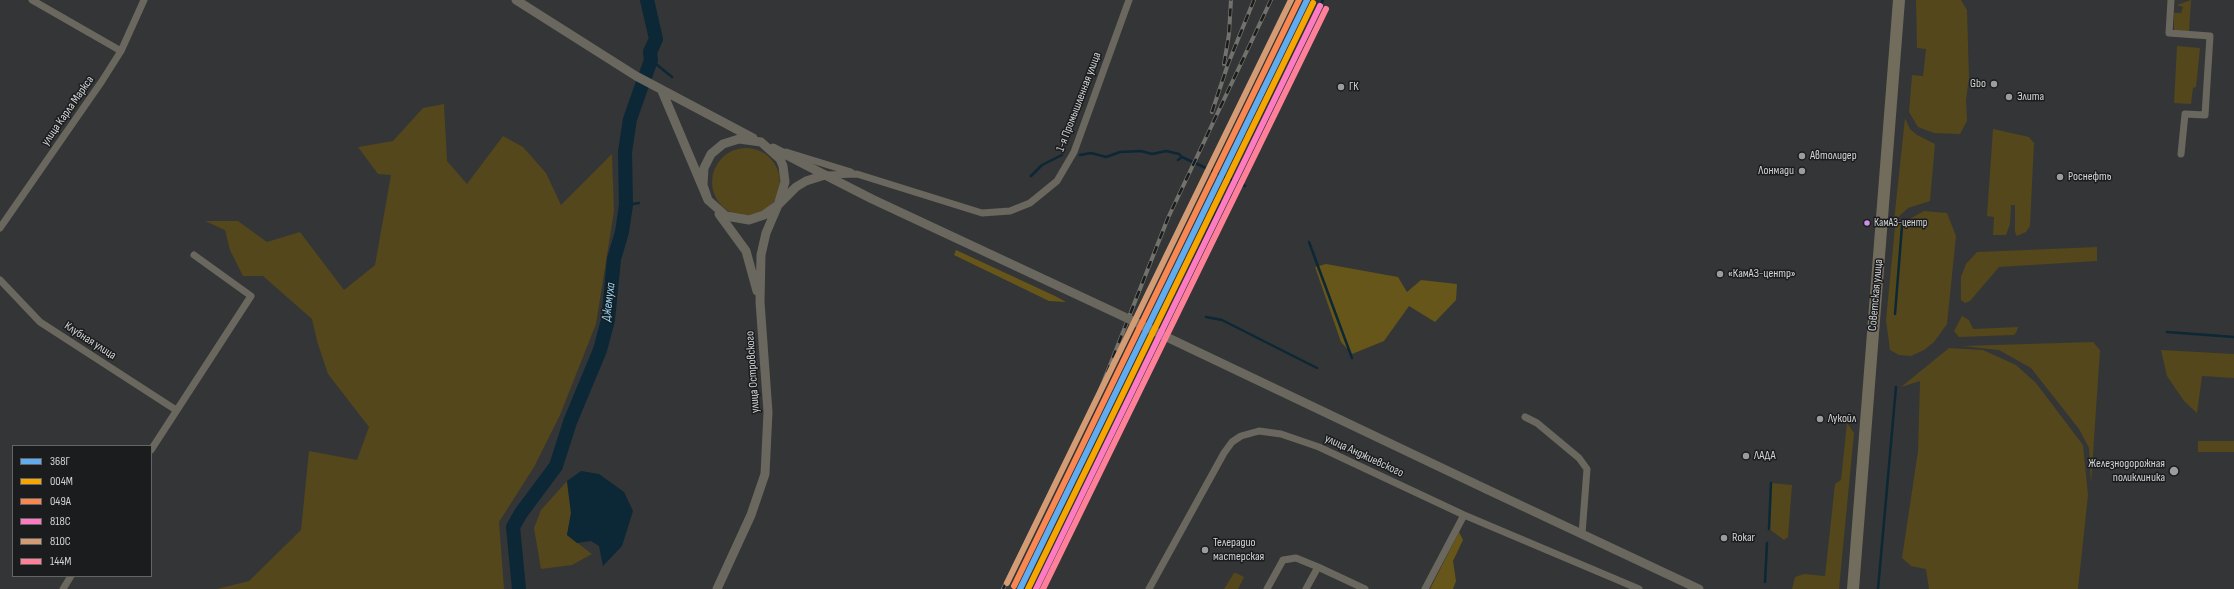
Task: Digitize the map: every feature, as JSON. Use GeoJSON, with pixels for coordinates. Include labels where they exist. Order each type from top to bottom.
{"type":"FeatureCollection","features":[{"type":"Feature","properties":{"kind":"highway","name":"Советская улица"},"geometry":{"type":"LineString","coordinates":[[1853,589],[1899,0]]}},
{"type":"Feature","properties":{"kind":"street"},"geometry":{"type":"LineString","coordinates":[[32,0],[121,51]]}},
{"type":"Feature","properties":{"kind":"street","name":"улица Карла Маркса"},"geometry":{"type":"LineString","coordinates":[[0,228],[121,51],[144,0]]}},
{"type":"Feature","properties":{"kind":"street"},"geometry":{"type":"LineString","coordinates":[[516,0],[660,90],[872,199],[1582,534],[1683,586],[1699,589]]}},
{"type":"Feature","properties":{"kind":"street","name":"1-я Промышленная улица"},"geometry":{"type":"LineString","coordinates":[[826,175],[857,174],[982,213],[1010,211],[1030,203],[1057,181],[1074,152],[1129,0]]}},
{"type":"Feature","properties":{"kind":"street"},"geometry":{"type":"LineString","coordinates":[[2171,0],[2169,33],[2210,36],[2205,115],[2185,114],[2181,154]]}},
{"type":"Feature","properties":{"kind":"street"},"geometry":{"type":"LineString","coordinates":[[660,90],[710,203],[746,251],[760,302]]}},
{"type":"Feature","properties":{"kind":"street"},"geometry":{"type":"LineString","coordinates":[[765,144],[780,159],[785,174],[784,190],[778,205],[757,218],[741,220],[726,216],[710,203],[703,176],[704,168],[711,154],[717,148],[731,140],[747,138],[857,174]]}},
{"type":"Feature","properties":{"kind":"street","name":"улица Островского"},"geometry":{"type":"LineString","coordinates":[[717,589],[751,515],[764,474],[768,412],[760,302],[761,255],[766,234],[778,205],[796,187],[806,181],[826,175]]}},
{"type":"Feature","properties":{"kind":"street"},"geometry":{"type":"LineString","coordinates":[[152,448],[251,296],[194,255]]}},
{"type":"Feature","properties":{"kind":"street","name":"Клубная улица"},"geometry":{"type":"LineString","coordinates":[[0,280],[40,322],[176,410]]}},
{"type":"Feature","properties":{"kind":"street"},"geometry":{"type":"LineString","coordinates":[[1525,417],[1537,423],[1579,458],[1587,469],[1582,534]]}},
{"type":"Feature","properties":{"kind":"street","name":"улица Анджиевского"},"geometry":{"type":"LineString","coordinates":[[1149,589],[1224,453],[1232,442],[1250,433],[1269,432],[1302,440],[1464,514],[1638,589]]}},
{"type":"Feature","properties":{"kind":"street"},"geometry":{"type":"LineString","coordinates":[[1425,589],[1464,514]]}},
{"type":"Feature","properties":{"kind":"street"},"geometry":{"type":"LineString","coordinates":[[1267,589],[1283,560],[1296,558],[1318,566],[1365,589]]}},
{"type":"Feature","properties":{"kind":"street"},"geometry":{"type":"LineString","coordinates":[[1306,589],[1318,566]]}},
{"type":"Feature","properties":{"kind":"street"},"geometry":{"type":"LineString","coordinates":[[63,589],[70,577]]}},
{"type":"Feature","properties":{"kind":"shaded area"},"geometry":{"type":"Polygon","coordinates":[[[1916,0],[1961,0],[1967,10],[1969,78],[1966,100],[1967,121],[1960,134],[1934,133],[1918,127],[1909,112],[1912,75],[1923,76],[1926,49],[1917,48],[1916,0]]]}},
{"type":"Feature","properties":{"kind":"shaded area"},"geometry":{"type":"Polygon","coordinates":[[[2191,0],[2189,32],[2174,30],[2174,13],[2181,13],[2183,7],[2177,5],[2191,0]]]}},
{"type":"Feature","properties":{"kind":"shaded area"},"geometry":{"type":"Polygon","coordinates":[[[2177,46],[2200,48],[2196,87],[2193,88],[2191,104],[2174,103],[2177,46]]]}},
{"type":"Feature","properties":{"kind":"shaded area"},"geometry":{"type":"Polygon","coordinates":[[[444,104],[447,161],[467,184],[503,136],[523,147],[546,173],[561,205],[612,154],[614,211],[596,324],[560,415],[534,467],[499,522],[504,589],[217,589],[249,581],[301,530],[309,451],[357,460],[369,427],[328,374],[317,341],[312,319],[263,276],[243,276],[230,250],[225,230],[205,221],[238,221],[267,242],[300,232],[344,290],[375,265],[391,175],[378,174],[358,147],[393,141],[423,108],[444,104]]]}},
{"type":"Feature","properties":{"kind":"shaded area"},"geometry":{"type":"Polygon","coordinates":[[[1905,118],[1910,129],[1917,135],[1935,144],[1930,201],[1908,208],[1894,221],[1905,118]]]}},
{"type":"Feature","properties":{"kind":"shaded area"},"geometry":{"type":"Polygon","coordinates":[[[1993,129],[2029,137],[2034,143],[2030,226],[2026,232],[2017,236],[2015,232],[2015,205],[2011,205],[2010,224],[2006,235],[1993,235],[1994,217],[1987,216],[1993,129]]]}},
{"type":"Feature","properties":{"kind":"shaded area"},"geometry":{"type":"Polygon","coordinates":[[[746,148],[759,151],[770,158],[777,169],[780,182],[777,195],[770,206],[759,213],[746,216],[733,213],[722,206],[715,195],[712,182],[715,169],[722,158],[733,151],[746,148]]]}},
{"type":"Feature","properties":{"kind":"shaded area"},"geometry":{"type":"Polygon","coordinates":[[[1924,211],[1947,213],[1956,236],[1947,324],[1934,342],[1924,350],[1911,356],[1899,355],[1890,350],[1886,320],[1895,227],[1924,211]]]}},
{"type":"Feature","properties":{"kind":"shaded area"},"geometry":{"type":"Polygon","coordinates":[[[2097,247],[2097,261],[1999,267],[1970,301],[1965,303],[1961,300],[1961,277],[1966,264],[1977,252],[2097,247]]]}},
{"type":"Feature","properties":{"kind":"shaded area"},"geometry":{"type":"Polygon","coordinates":[[[956,250],[1066,302],[1049,301],[954,255],[956,250]]]}},
{"type":"Feature","properties":{"kind":"shaded area"},"geometry":{"type":"Polygon","coordinates":[[[1326,264],[1398,277],[1407,292],[1421,280],[1457,284],[1456,300],[1435,322],[1409,306],[1384,341],[1352,354],[1341,342],[1315,267],[1326,264]]]}},
{"type":"Feature","properties":{"kind":"shaded area"},"geometry":{"type":"Polygon","coordinates":[[[1962,316],[1969,320],[1973,329],[2018,327],[2014,335],[1959,337],[1954,331],[1962,316]]]}},
{"type":"Feature","properties":{"kind":"shaded area"},"geometry":{"type":"Polygon","coordinates":[[[2093,342],[2100,350],[2091,484],[2089,448],[2079,429],[2031,368],[1999,350],[1962,346],[2093,342]]]}},
{"type":"Feature","properties":{"kind":"shaded area"},"geometry":{"type":"Polygon","coordinates":[[[1949,348],[1983,350],[2016,365],[2036,383],[2083,445],[2088,495],[2078,589],[1929,589],[1926,569],[1911,566],[1902,558],[1918,451],[1920,381],[1901,387],[1949,348]]]}},
{"type":"Feature","properties":{"kind":"shaded area"},"geometry":{"type":"Polygon","coordinates":[[[2161,350],[2234,354],[2234,378],[2202,376],[2197,413],[2184,401],[2167,376],[2161,350]]]}},
{"type":"Feature","properties":{"kind":"shaded area"},"geometry":{"type":"Polygon","coordinates":[[[1847,423],[1854,433],[1839,589],[1792,589],[1795,577],[1804,574],[1825,576],[1835,484],[1841,480],[1847,423]]]}},
{"type":"Feature","properties":{"kind":"shaded area"},"geometry":{"type":"Polygon","coordinates":[[[2198,441],[2234,441],[2234,452],[2198,452],[2198,441]]]}},
{"type":"Feature","properties":{"kind":"shaded area"},"geometry":{"type":"Polygon","coordinates":[[[567,481],[571,513],[567,535],[592,554],[572,565],[541,569],[534,528],[541,510],[567,481]]]}},
{"type":"Feature","properties":{"kind":"shaded area"},"geometry":{"type":"Polygon","coordinates":[[[1771,483],[1792,485],[1788,537],[1784,540],[1769,529],[1771,483]]]}},
{"type":"Feature","properties":{"kind":"shaded area"},"geometry":{"type":"Polygon","coordinates":[[[1459,532],[1463,540],[1453,561],[1456,581],[1453,589],[1430,589],[1459,532]]]}},
{"type":"Feature","properties":{"kind":"shaded area"},"geometry":{"type":"Polygon","coordinates":[[[1234,573],[1244,577],[1238,589],[1224,589],[1234,573]]]}},
{"type":"Feature","properties":{"kind":"water"},"geometry":{"type":"Polygon","coordinates":[[[581,471],[599,474],[624,492],[633,511],[622,546],[603,566],[599,546],[591,541],[577,543],[567,535],[571,513],[567,481],[581,471]]]}},
{"type":"Feature","properties":{"kind":"waterway","name":"Джемуха"},"geometry":{"type":"LineString","coordinates":[[519,589],[513,527],[521,513],[556,466],[570,422],[600,350],[608,320],[614,259],[622,232],[626,205],[625,152],[630,119],[651,60],[650,52],[656,39],[647,0]]}},
{"type":"Feature","properties":{"kind":"waterway"},"geometry":{"type":"LineString","coordinates":[[1235,181],[1323,0]]}},
{"type":"Feature","properties":{"kind":"waterway"},"geometry":{"type":"LineString","coordinates":[[651,60],[672,77]]}},
{"type":"Feature","properties":{"kind":"waterway"},"geometry":{"type":"LineString","coordinates":[[1080,155],[1091,153],[1106,157],[1120,152],[1141,151],[1152,154],[1166,151],[1179,154],[1182,157]]}},
{"type":"Feature","properties":{"kind":"waterway"},"geometry":{"type":"LineString","coordinates":[[1031,176],[1042,165],[1062,155]]}},
{"type":"Feature","properties":{"kind":"waterway"},"geometry":{"type":"LineString","coordinates":[[1178,160],[1182,157],[1245,186]]}},
{"type":"Feature","properties":{"kind":"waterway"},"geometry":{"type":"LineString","coordinates":[[1160,332],[1221,203],[1237,192],[1241,184]]}},
{"type":"Feature","properties":{"kind":"waterway"},"geometry":{"type":"LineString","coordinates":[[626,205],[639,203]]}},
{"type":"Feature","properties":{"kind":"waterway"},"geometry":{"type":"LineString","coordinates":[[1895,314],[1902,226]]}},
{"type":"Feature","properties":{"kind":"waterway"},"geometry":{"type":"LineString","coordinates":[[1309,242],[1352,358]]}},
{"type":"Feature","properties":{"kind":"waterway"},"geometry":{"type":"LineString","coordinates":[[1206,317],[1222,320],[1317,368]]}},
{"type":"Feature","properties":{"kind":"waterway"},"geometry":{"type":"LineString","coordinates":[[2167,332],[2234,337]]}},
{"type":"Feature","properties":{"kind":"waterway"},"geometry":{"type":"LineString","coordinates":[[1034,589],[1158,336]]}},
{"type":"Feature","properties":{"kind":"waterway"},"geometry":{"type":"LineString","coordinates":[[1878,589],[1896,387]]}},
{"type":"Feature","properties":{"kind":"waterway"},"geometry":{"type":"LineString","coordinates":[[1769,529],[1771,483]]}},
{"type":"Feature","properties":{"kind":"waterway"},"geometry":{"type":"LineString","coordinates":[[1765,582],[1767,543]]}},
{"type":"Feature","properties":{"kind":"railway"},"geometry":{"type":"LineString","coordinates":[[1224,64],[1229,34],[1231,0]]}},
{"type":"Feature","properties":{"kind":"railway"},"geometry":{"type":"LineString","coordinates":[[1212,112],[1228,64],[1254,0]]}},
{"type":"Feature","properties":{"kind":"railway"},"geometry":{"type":"LineString","coordinates":[[1003,589],[1097,398],[1168,218],[1271,0]]}},
{"type":"Feature","properties":{"kind":"transit line","name":"810С"},"geometry":{"type":"LineString","coordinates":[[1007,583],[1291,0]]}},
{"type":"Feature","properties":{"kind":"transit line","name":"049А"},"geometry":{"type":"LineString","coordinates":[[1014,586],[1299,0]]}},
{"type":"Feature","properties":{"kind":"transit line","name":"368Г"},"geometry":{"type":"LineString","coordinates":[[1020,589],[1307,0]]}},
{"type":"Feature","properties":{"kind":"transit line","name":"004М"},"geometry":{"type":"LineString","coordinates":[[1028,589],[1313,3]]}},
{"type":"Feature","properties":{"kind":"transit line","name":"818С"},"geometry":{"type":"LineString","coordinates":[[1036,589],[1320,6]]}},
{"type":"Feature","properties":{"kind":"transit line","name":"144М"},"geometry":{"type":"LineString","coordinates":[[1043,589],[1326,9]]}},
{"type":"Feature","properties":{"kind":"place","name":"Gbo"},"geometry":{"type":"Point","coordinates":[1994,84]}},
{"type":"Feature","properties":{"kind":"place","name":"ГК"},"geometry":{"type":"Point","coordinates":[1341,87]}},
{"type":"Feature","properties":{"kind":"place","name":"Элита"},"geometry":{"type":"Point","coordinates":[2009,97]}},
{"type":"Feature","properties":{"kind":"place","name":"Автолидер"},"geometry":{"type":"Point","coordinates":[1802,156]}},
{"type":"Feature","properties":{"kind":"place","name":"Лонмади"},"geometry":{"type":"Point","coordinates":[1802,171]}},
{"type":"Feature","properties":{"kind":"place","name":"Роснефть"},"geometry":{"type":"Point","coordinates":[2060,177]}},
{"type":"Feature","properties":{"kind":"place","name":"КамАЗ-центр"},"geometry":{"type":"Point","coordinates":[1867,223]}},
{"type":"Feature","properties":{"kind":"place","name":"«КамАЗ-центр»"},"geometry":{"type":"Point","coordinates":[1720,274]}},
{"type":"Feature","properties":{"kind":"place","name":"Лукойл"},"geometry":{"type":"Point","coordinates":[1820,419]}},
{"type":"Feature","properties":{"kind":"place","name":"ЛАДА"},"geometry":{"type":"Point","coordinates":[1746,456]}},
{"type":"Feature","properties":{"kind":"place","name":"Железнодорожная поликлиника"},"geometry":{"type":"Point","coordinates":[2174,471]}},
{"type":"Feature","properties":{"kind":"place","name":"Rokar"},"geometry":{"type":"Point","coordinates":[1724,538]}},
{"type":"Feature","properties":{"kind":"place","name":"Телерадио мастерская"},"geometry":{"type":"Point","coordinates":[1205,550]}}]}
